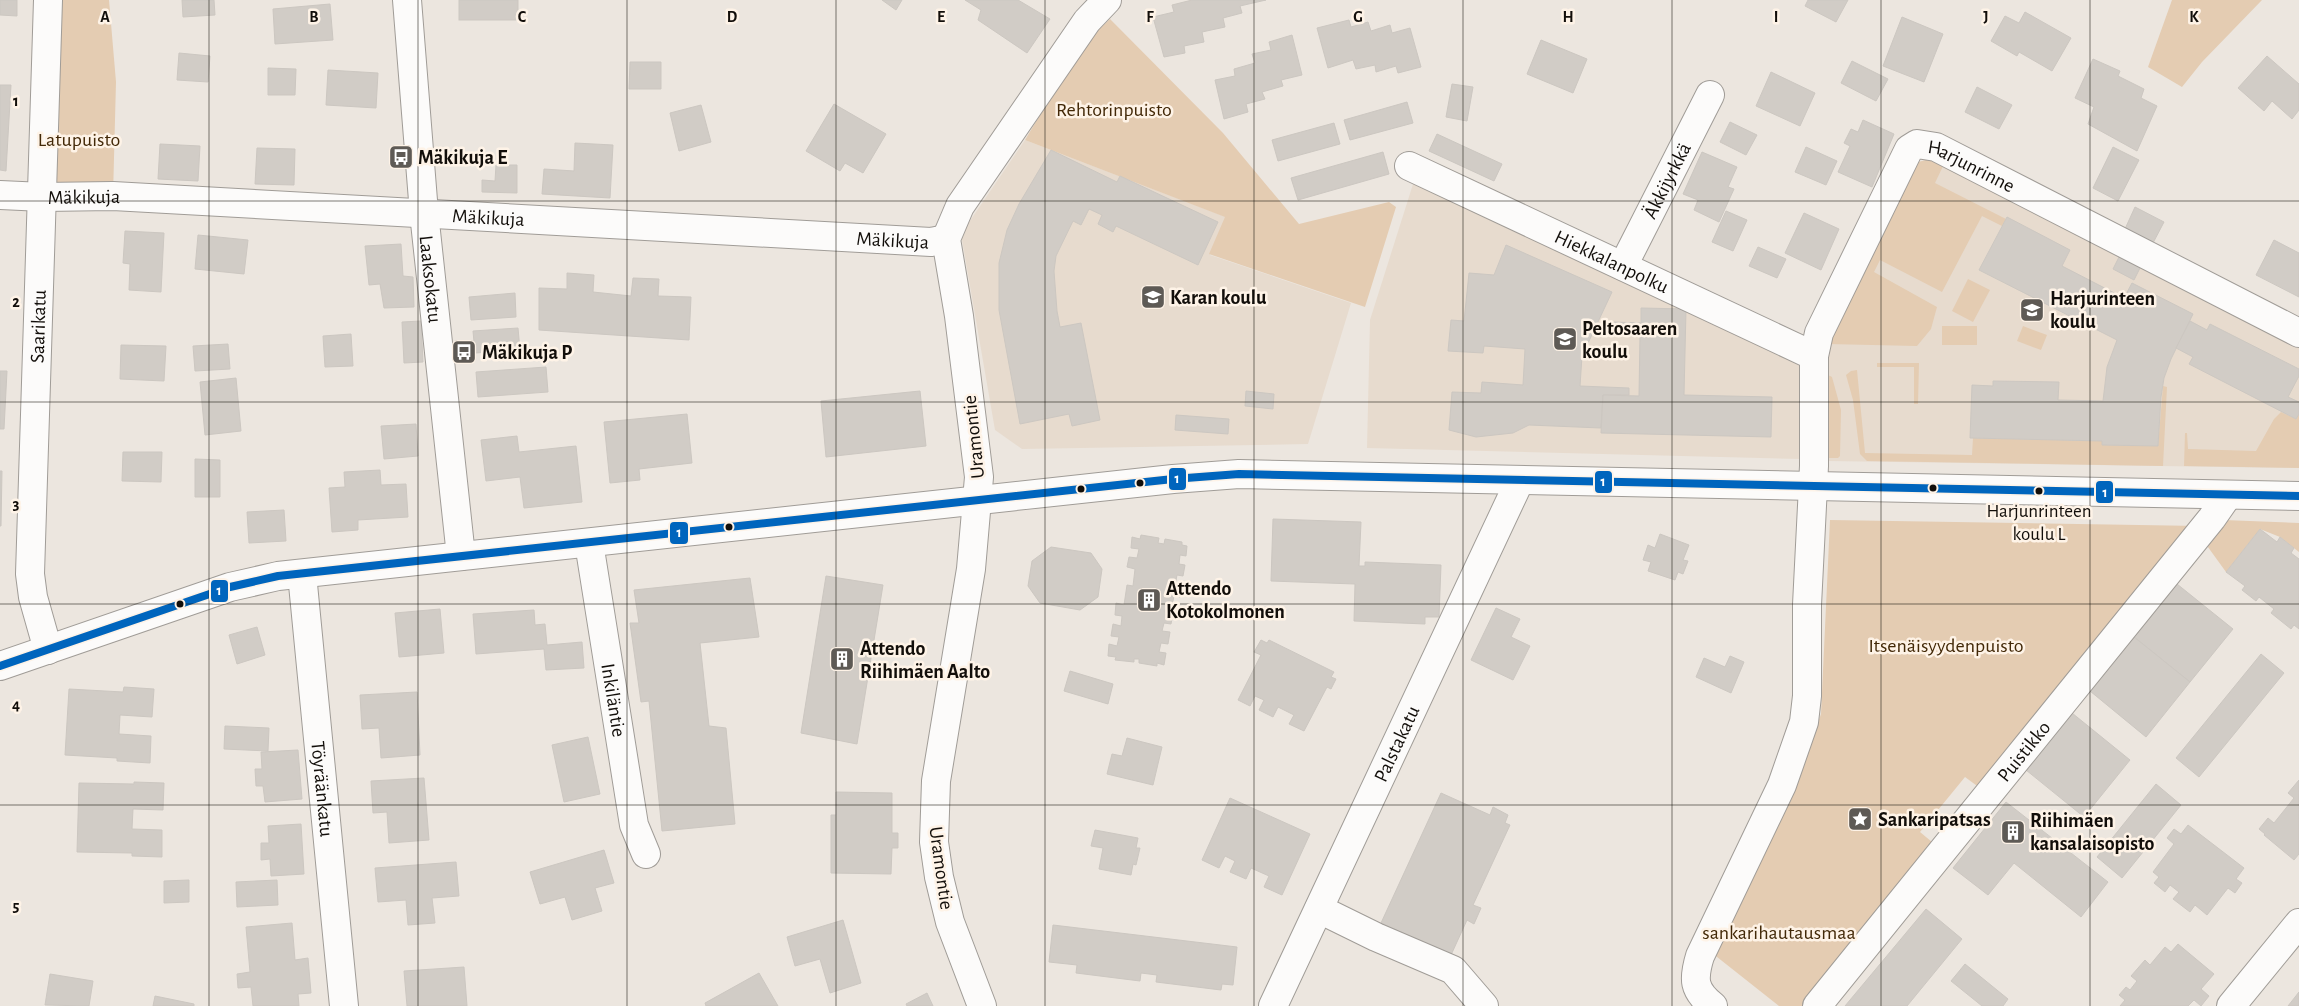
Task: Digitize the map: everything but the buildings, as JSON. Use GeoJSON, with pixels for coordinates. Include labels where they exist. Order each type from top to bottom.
{"type":"FeatureCollection","features":[{"type":"Feature","properties":{"kind":"street","name":"Saarikatu"},"geometry":{"type":"LineString","coordinates":[[48,0],[30,574],[38,620],[48,650]]}},
{"type":"Feature","properties":{"kind":"street","name":"Laaksokatu"},"geometry":{"type":"LineString","coordinates":[[407,0],[424,213],[461,556]]}},
{"type":"Feature","properties":{"kind":"street"},"geometry":{"type":"LineString","coordinates":[[946,239],[960,206],[1095,4]]}},
{"type":"Feature","properties":{"kind":"street","name":"Äkkijyrkkä"},"geometry":{"type":"LineString","coordinates":[[1623,266],[1710,95]]}},
{"type":"Feature","properties":{"kind":"street","name":"Harjunrinne"},"geometry":{"type":"LineString","coordinates":[[1812,486],[1814,356],[1819,333],[1909,149],[1917,144],[1936,147],[2299,334]]}},
{"type":"Feature","properties":{"kind":"street","name":"Hiekkalanpolku"},"geometry":{"type":"LineString","coordinates":[[1409,166],[1814,356]]}},
{"type":"Feature","properties":{"kind":"street","name":"Mäkikuja"},"geometry":{"type":"LineString","coordinates":[[0,194],[43,197],[113,196],[931,242],[946,239]]}},
{"type":"Feature","properties":{"kind":"street","name":"Uramontie"},"geometry":{"type":"LineString","coordinates":[[946,239],[959,316],[979,477],[972,569],[936,781],[934,842],[939,877],[950,922],[982,1006]]}},
{"type":"Feature","properties":{"kind":"street"},"geometry":{"type":"LineString","coordinates":[[0,666],[230,587],[278,576],[977,501],[1173,478],[1239,474],[2299,496]]}},
{"type":"Feature","properties":{"kind":"street","name":"Palstakatu"},"geometry":{"type":"LineString","coordinates":[[1273,1006],[1520,480]]}},
{"type":"Feature","properties":{"kind":"street"},"geometry":{"type":"LineString","coordinates":[[1708,1005],[1699,992],[1695,980],[1700,956],[1782,785],[1804,722],[1808,696],[1807,605],[1812,486]]}},
{"type":"Feature","properties":{"kind":"street","name":"Puistikko"},"geometry":{"type":"LineString","coordinates":[[1817,1006],[2212,518],[2228,494]]}},
{"type":"Feature","properties":{"kind":"street","name":"Inkiläntie"},"geometry":{"type":"LineString","coordinates":[[589,543],[634,825],[646,854]]}},
{"type":"Feature","properties":{"kind":"street","name":"Töyräänkatu"},"geometry":{"type":"LineString","coordinates":[[302,574],[344,1006]]}},
{"type":"Feature","properties":{"kind":"street"},"geometry":{"type":"LineString","coordinates":[[1319,909],[1376,938],[1453,970],[1484,1006]]}},
{"type":"Feature","properties":{"kind":"street"},"geometry":{"type":"LineString","coordinates":[[2231,1006],[2299,923]]}},
{"type":"Feature","properties":{"kind":"shaded area","name":"Karan koulu"},"geometry":{"type":"Polygon","coordinates":[[[1025,140],[1226,217],[1210,255],[1351,303],[1308,444],[1022,449],[995,430],[961,234],[1025,140]]]}},
{"type":"Feature","properties":{"kind":"shaded area","name":"Harjurinteen koulu"},"geometry":{"type":"Polygon","coordinates":[[[1926,160],[1936,161],[2299,347],[2299,459],[2295,468],[1827,461],[1826,336],[1926,160]]]}},
{"type":"Feature","properties":{"kind":"shaded area","name":"Peltosaaren koulu"},"geometry":{"type":"Polygon","coordinates":[[[1414,181],[1803,358],[1802,459],[1367,448],[1370,320],[1414,181]]]}},
{"type":"Feature","properties":{"kind":"green space","name":"Latupuisto"},"geometry":{"type":"Polygon","coordinates":[[[48,0],[109,0],[116,82],[113,196],[43,197],[48,0]]]}},
{"type":"Feature","properties":{"kind":"green space"},"geometry":{"type":"Polygon","coordinates":[[[2172,0],[2262,0],[2202,62],[2182,87],[2148,67],[2172,0]]]}},
{"type":"Feature","properties":{"kind":"green space","name":"Rehtorinpuisto"},"geometry":{"type":"Polygon","coordinates":[[[1110,19],[1223,133],[1299,224],[1389,202],[1396,207],[1365,307],[1209,254],[1225,217],[1025,140],[1082,45],[1110,19]]]}},
{"type":"Feature","properties":{"kind":"green space"},"geometry":{"type":"Polygon","coordinates":[[[1926,160],[1944,164],[1935,183],[2006,219],[2002,226],[1982,216],[1942,292],[1880,260],[1874,272],[1937,307],[1931,329],[1917,346],[1827,344],[1914,163],[1926,160]]]}},
{"type":"Feature","properties":{"kind":"green space"},"geometry":{"type":"Polygon","coordinates":[[[1968,279],[1990,290],[1973,322],[1952,311],[1968,279]]]}},
{"type":"Feature","properties":{"kind":"green space"},"geometry":{"type":"Polygon","coordinates":[[[1942,326],[1977,326],[1977,345],[1942,345],[1942,326]]]}},
{"type":"Feature","properties":{"kind":"green space"},"geometry":{"type":"Polygon","coordinates":[[[2023,326],[2047,335],[2041,350],[2017,341],[2023,326]]]}},
{"type":"Feature","properties":{"kind":"green space"},"geometry":{"type":"Polygon","coordinates":[[[1877,363],[1919,363],[1918,404],[1914,404],[1914,367],[1877,367],[1877,363]]]}},
{"type":"Feature","properties":{"kind":"green space"},"geometry":{"type":"Polygon","coordinates":[[[1857,370],[1865,453],[1972,455],[1973,438],[2102,441],[2102,445],[2158,446],[2163,386],[2167,387],[2163,466],[1867,461],[1860,454],[1853,400],[1846,375],[1851,371],[1857,370]]]}},
{"type":"Feature","properties":{"kind":"green space"},"geometry":{"type":"Polygon","coordinates":[[[1826,374],[1832,377],[1841,410],[1840,456],[1838,458],[1826,458],[1826,374]]]}},
{"type":"Feature","properties":{"kind":"green space"},"geometry":{"type":"Polygon","coordinates":[[[2281,412],[2296,419],[2299,414],[2299,468],[2184,466],[2185,433],[2187,433],[2188,449],[2256,451],[2274,419],[2281,412]]]}},
{"type":"Feature","properties":{"kind":"green space","name":"Itsenäisyydenpuisto"},"geometry":{"type":"Polygon","coordinates":[[[1830,520],[2200,526],[1984,791],[1965,777],[1920,832],[1938,847],[1809,1006],[1779,1006],[1712,953],[1790,802],[1821,714],[1830,520]]]}},
{"type":"Feature","properties":{"kind":"green space"},"geometry":{"type":"Polygon","coordinates":[[[2224,520],[2299,523],[2299,552],[2280,537],[2260,529],[2226,572],[2205,543],[2224,520]]]}},
{"type":"Feature","properties":{"kind":"transit line","name":"1"},"geometry":{"type":"LineString","coordinates":[[0,666],[230,587],[278,576],[1173,479],[1239,474],[2299,496]]}},
{"type":"Feature","properties":{"kind":"place","name":"Mäkikuja E"},"geometry":{"type":"Point","coordinates":[401,157]}},
{"type":"Feature","properties":{"kind":"place","name":"Karan koulu"},"geometry":{"type":"Point","coordinates":[1153,297]}},
{"type":"Feature","properties":{"kind":"place","name":"Harjurinteen koulu"},"geometry":{"type":"Point","coordinates":[2032,310]}},
{"type":"Feature","properties":{"kind":"place","name":"Peltosaaren koulu"},"geometry":{"type":"Point","coordinates":[1565,339]}},
{"type":"Feature","properties":{"kind":"place","name":"Mäkikuja P"},"geometry":{"type":"Point","coordinates":[464,352]}},
{"type":"Feature","properties":{"kind":"place","name":"Harjunrinteen koulu L"},"geometry":{"type":"Point","coordinates":[2039,491]}},
{"type":"Feature","properties":{"kind":"place","name":"Attendo Kotokolmonen"},"geometry":{"type":"Point","coordinates":[1149,600]}},
{"type":"Feature","properties":{"kind":"place","name":"Attendo Riihimäen Aalto"},"geometry":{"type":"Point","coordinates":[842,659]}},
{"type":"Feature","properties":{"kind":"place","name":"Sankaripatsas"},"geometry":{"type":"Point","coordinates":[1860,819]}},
{"type":"Feature","properties":{"kind":"place","name":"Riihimäen kansalaisopisto"},"geometry":{"type":"Point","coordinates":[2013,832]}},
{"type":"Feature","properties":{"kind":"park label","name":"sankarihautausmaa"},"geometry":{"type":"Point","coordinates":[1779,932]}}]}
